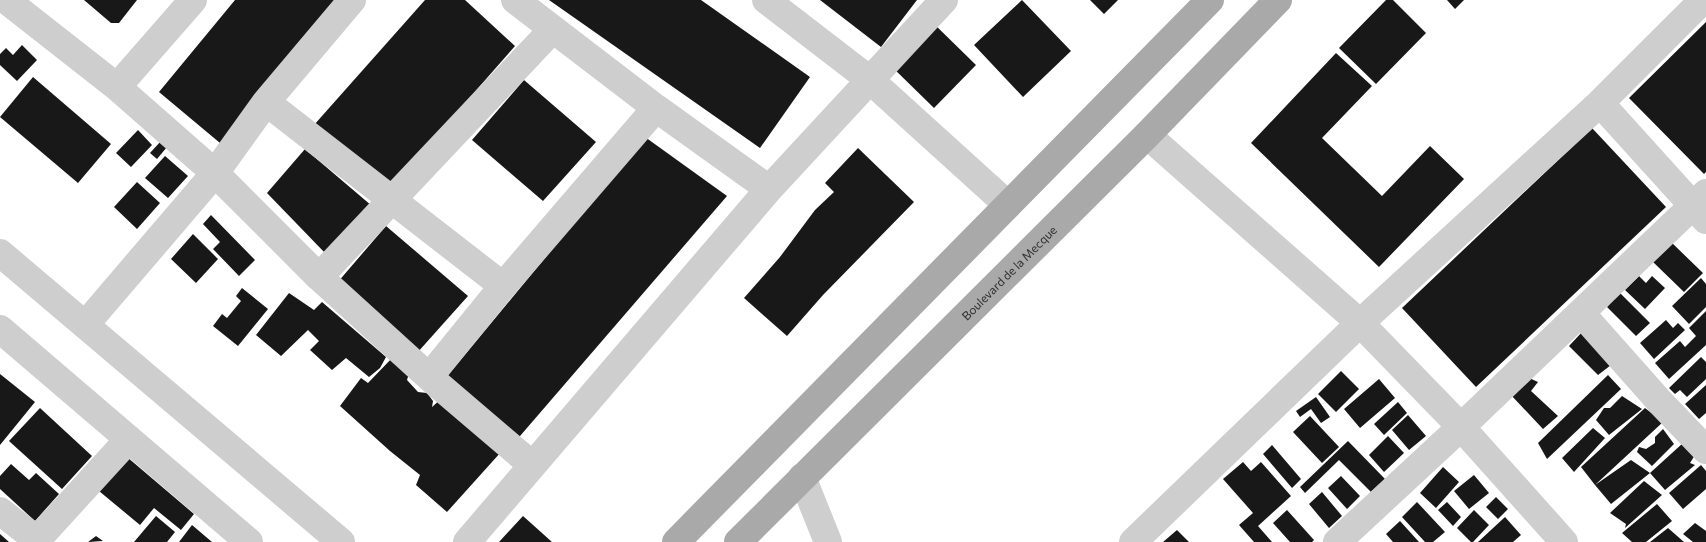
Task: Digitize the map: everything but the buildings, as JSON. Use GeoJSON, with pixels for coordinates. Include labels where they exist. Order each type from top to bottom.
{"type":"FeatureCollection","features":[{"type":"Feature","properties":{"kind":"main road"},"geometry":{"type":"LineString","coordinates":[[676,542],[1210,0]]}},
{"type":"Feature","properties":{"kind":"main road","name":"Boulevard de la Mecque"},"geometry":{"type":"LineString","coordinates":[[738,542],[1147,135],[1278,0]]}},
{"type":"Feature","properties":{"kind":"street"},"geometry":{"type":"LineString","coordinates":[[117,87],[193,0]]}},
{"type":"Feature","properties":{"kind":"street"},"geometry":{"type":"LineString","coordinates":[[85,325],[215,173],[266,102],[352,0]]}},
{"type":"Feature","properties":{"kind":"street"},"geometry":{"type":"LineString","coordinates":[[515,0],[656,108],[769,189]]}},
{"type":"Feature","properties":{"kind":"street"},"geometry":{"type":"LineString","coordinates":[[766,0],[870,80],[1008,205]]}},
{"type":"Feature","properties":{"kind":"street"},"geometry":{"type":"LineString","coordinates":[[467,542],[769,189],[944,0]]}},
{"type":"Feature","properties":{"kind":"street"},"geometry":{"type":"LineString","coordinates":[[1133,542],[1360,323],[1600,103],[1704,0]]}},
{"type":"Feature","properties":{"kind":"street"},"geometry":{"type":"LineString","coordinates":[[8,5],[117,87],[215,173],[319,277],[430,377],[532,465]]}},
{"type":"Feature","properties":{"kind":"street"},"geometry":{"type":"LineString","coordinates":[[319,277],[553,29]]}},
{"type":"Feature","properties":{"kind":"street"},"geometry":{"type":"LineString","coordinates":[[266,102],[503,286]]}},
{"type":"Feature","properties":{"kind":"street"},"geometry":{"type":"LineString","coordinates":[[1337,542],[1581,313],[1702,206],[1600,103]]}},
{"type":"Feature","properties":{"kind":"street"},"geometry":{"type":"LineString","coordinates":[[430,377],[503,286],[656,108]]}},
{"type":"Feature","properties":{"kind":"street"},"geometry":{"type":"LineString","coordinates":[[1147,135],[1360,323],[1462,426],[1555,539]]}},
{"type":"Feature","properties":{"kind":"street"},"geometry":{"type":"LineString","coordinates":[[0,252],[341,542]]}},
{"type":"Feature","properties":{"kind":"street"},"geometry":{"type":"LineString","coordinates":[[1581,313],[1660,402],[1706,450]]}},
{"type":"Feature","properties":{"kind":"street"},"geometry":{"type":"LineString","coordinates":[[0,329],[249,542]]}},
{"type":"Feature","properties":{"kind":"street"},"geometry":{"type":"LineString","coordinates":[[0,511],[40,540],[128,439]]}},
{"type":"Feature","properties":{"kind":"street"},"geometry":{"type":"LineString","coordinates":[[802,477],[828,542]]}}]}
